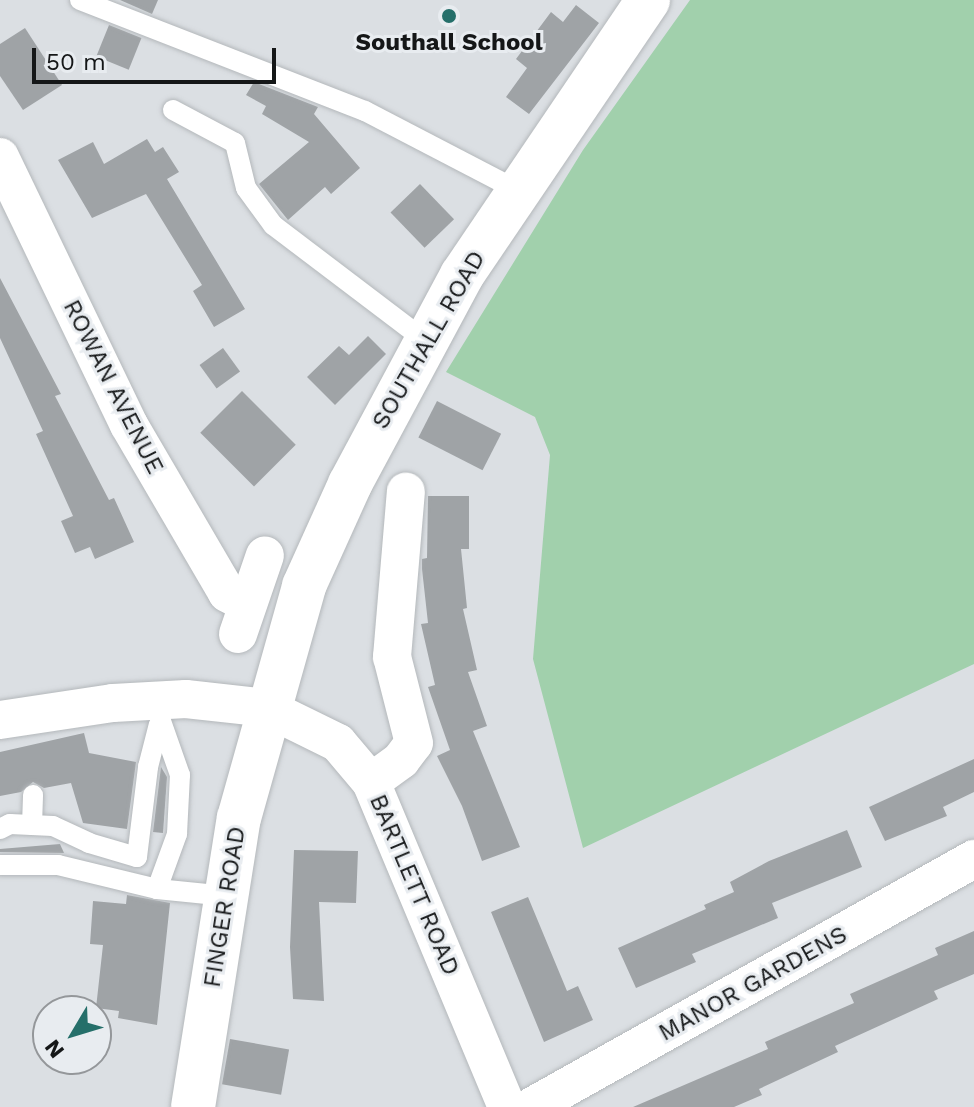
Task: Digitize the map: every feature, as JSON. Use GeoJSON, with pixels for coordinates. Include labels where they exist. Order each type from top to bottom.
{"type":"FeatureCollection","features":[{"type":"Feature","properties":{"kind":"main road","name":"SOUTHALL ROAD"},"geometry":{"type":"LineString","coordinates":[[267,708],[304,586],[350,484],[426,341],[462,275],[648,0]]}},
{"type":"Feature","properties":{"kind":"main road","name":"FINGER ROAD"},"geometry":{"type":"LineString","coordinates":[[193,1107],[239,818],[267,708]]}},
{"type":"Feature","properties":{"kind":"street","name":"ROWAN AVENUE"},"geometry":{"type":"LineString","coordinates":[[0,157],[129,425],[243,618],[265,555]]}},
{"type":"Feature","properties":{"kind":"street"},"geometry":{"type":"LineString","coordinates":[[371,782],[401,760],[414,743],[381,657],[406,492]]}},
{"type":"Feature","properties":{"kind":"street"},"geometry":{"type":"LineString","coordinates":[[0,720],[113,703],[165,712],[267,708]]}},
{"type":"Feature","properties":{"kind":"street","name":"BARTLETT ROAD"},"geometry":{"type":"LineString","coordinates":[[267,708],[338,743],[371,782],[507,1107]]}},
{"type":"Feature","properties":{"kind":"street","name":"MANOR GARDENS"},"geometry":{"type":"LineString","coordinates":[[531,1107],[974,859]]}},
{"type":"Feature","properties":{"kind":"lane"},"geometry":{"type":"LineString","coordinates":[[80,0],[365,111],[519,191]]}},
{"type":"Feature","properties":{"kind":"lane"},"geometry":{"type":"LineString","coordinates":[[173,110],[235,143],[246,188],[273,225],[426,341]]}},
{"type":"Feature","properties":{"kind":"lane"},"geometry":{"type":"LineString","coordinates":[[131,881],[148,767],[165,712]]}},
{"type":"Feature","properties":{"kind":"lane"},"geometry":{"type":"LineString","coordinates":[[157,889],[177,834],[180,775],[165,712]]}},
{"type":"Feature","properties":{"kind":"lane"},"geometry":{"type":"LineString","coordinates":[[32,825],[33,795]]}},
{"type":"Feature","properties":{"kind":"lane"},"geometry":{"type":"LineString","coordinates":[[0,829],[10,824],[53,826],[89,843],[137,857]]}},
{"type":"Feature","properties":{"kind":"lane"},"geometry":{"type":"LineString","coordinates":[[53,826],[58,865]]}},
{"type":"Feature","properties":{"kind":"lane"},"geometry":{"type":"LineString","coordinates":[[0,865],[58,865],[157,889],[227,896]]}},
{"type":"Feature","properties":{"kind":"green space"},"geometry":{"type":"Polygon","coordinates":[[[690,0],[974,0],[974,664],[583,848],[533,659],[550,455],[535,417],[446,372],[583,150],[690,0]]]}},
{"type":"Feature","properties":{"kind":"building"},"geometry":{"type":"Polygon","coordinates":[[[120,0],[158,0],[152,14],[120,0]]]}},
{"type":"Feature","properties":{"kind":"building"},"geometry":{"type":"Polygon","coordinates":[[[576,5],[599,23],[529,114],[506,97],[527,68],[516,59],[551,12],[563,22],[576,5]]]}},
{"type":"Feature","properties":{"kind":"building"},"geometry":{"type":"Polygon","coordinates":[[[109,25],[141,38],[129,70],[96,57],[109,25]]]}},
{"type":"Feature","properties":{"kind":"building"},"geometry":{"type":"Polygon","coordinates":[[[25,28],[62,85],[23,110],[0,76],[0,44],[25,28]]]}},
{"type":"Feature","properties":{"kind":"building"},"geometry":{"type":"Polygon","coordinates":[[[254,82],[318,107],[314,114],[360,168],[331,194],[325,187],[288,220],[259,184],[309,142],[262,114],[266,106],[246,95],[254,82]]]}},
{"type":"Feature","properties":{"kind":"building"},"geometry":{"type":"Polygon","coordinates":[[[147,139],[155,152],[163,147],[179,172],[167,179],[245,309],[214,327],[193,291],[202,285],[146,194],[92,218],[58,160],[93,142],[104,164],[147,139]]]}},
{"type":"Feature","properties":{"kind":"building"},"geometry":{"type":"Polygon","coordinates":[[[420,184],[454,219],[425,248],[391,212],[420,184]]]}},
{"type":"Feature","properties":{"kind":"building"},"geometry":{"type":"Polygon","coordinates":[[[0,278],[61,394],[55,396],[109,500],[114,498],[134,542],[95,559],[90,547],[75,553],[61,521],[73,516],[36,434],[43,431],[0,338],[0,278]]]}},
{"type":"Feature","properties":{"kind":"building"},"geometry":{"type":"Polygon","coordinates":[[[368,336],[386,354],[335,405],[307,377],[339,346],[349,355],[368,336]]]}},
{"type":"Feature","properties":{"kind":"building"},"geometry":{"type":"Polygon","coordinates":[[[223,348],[240,371],[217,389],[200,365],[223,348]]]}},
{"type":"Feature","properties":{"kind":"building"},"geometry":{"type":"Polygon","coordinates":[[[242,391],[296,445],[254,486],[200,433],[242,391]]]}},
{"type":"Feature","properties":{"kind":"building"},"geometry":{"type":"Polygon","coordinates":[[[437,401],[501,434],[483,470],[418,438],[437,401]]]}},
{"type":"Feature","properties":{"kind":"building"},"geometry":{"type":"Polygon","coordinates":[[[428,496],[469,496],[469,549],[461,549],[467,608],[463,609],[477,670],[468,672],[487,726],[473,731],[520,847],[482,861],[462,806],[437,756],[450,750],[428,687],[435,685],[421,624],[428,623],[422,559],[427,558],[428,496]]]}},
{"type":"Feature","properties":{"kind":"building"},"geometry":{"type":"Polygon","coordinates":[[[84,733],[89,753],[136,762],[127,829],[83,823],[71,783],[44,788],[33,782],[21,792],[0,796],[0,752],[84,733]]]}},
{"type":"Feature","properties":{"kind":"building"},"geometry":{"type":"Polygon","coordinates":[[[974,759],[974,792],[943,807],[947,816],[885,841],[869,807],[974,759]]]}},
{"type":"Feature","properties":{"kind":"building"},"geometry":{"type":"Polygon","coordinates":[[[161,767],[167,777],[163,833],[153,832],[161,767]]]}},
{"type":"Feature","properties":{"kind":"building"},"geometry":{"type":"Polygon","coordinates":[[[847,830],[862,867],[772,903],[778,918],[692,954],[696,962],[636,988],[618,948],[706,909],[704,905],[734,892],[730,882],[769,861],[847,830]]]}},
{"type":"Feature","properties":{"kind":"building"},"geometry":{"type":"Polygon","coordinates":[[[60,844],[64,853],[0,852],[0,849],[60,844]]]}},
{"type":"Feature","properties":{"kind":"building"},"geometry":{"type":"Polygon","coordinates":[[[294,850],[358,851],[356,903],[319,902],[324,1001],[293,999],[290,947],[294,850]]]}},
{"type":"Feature","properties":{"kind":"building"},"geometry":{"type":"Polygon","coordinates":[[[127,895],[170,903],[157,1025],[118,1018],[119,1011],[112,1010],[112,995],[97,995],[103,945],[90,944],[93,901],[126,904],[127,895]]]}},
{"type":"Feature","properties":{"kind":"building"},"geometry":{"type":"Polygon","coordinates":[[[528,897],[567,991],[578,986],[593,1020],[544,1042],[491,912],[528,897]]]}},
{"type":"Feature","properties":{"kind":"building"},"geometry":{"type":"Polygon","coordinates":[[[974,931],[974,974],[934,991],[938,999],[835,1046],[838,1052],[759,1089],[762,1095],[734,1107],[633,1107],[768,1049],[765,1042],[854,1003],[850,994],[938,955],[935,948],[974,931]]]}},
{"type":"Feature","properties":{"kind":"building"},"geometry":{"type":"Polygon","coordinates":[[[230,1039],[289,1049],[281,1095],[222,1084],[230,1039]]]}},
{"type":"Feature","properties":{"kind":"place","name":"Southall School"},"geometry":{"type":"Point","coordinates":[449,16]}}]}
